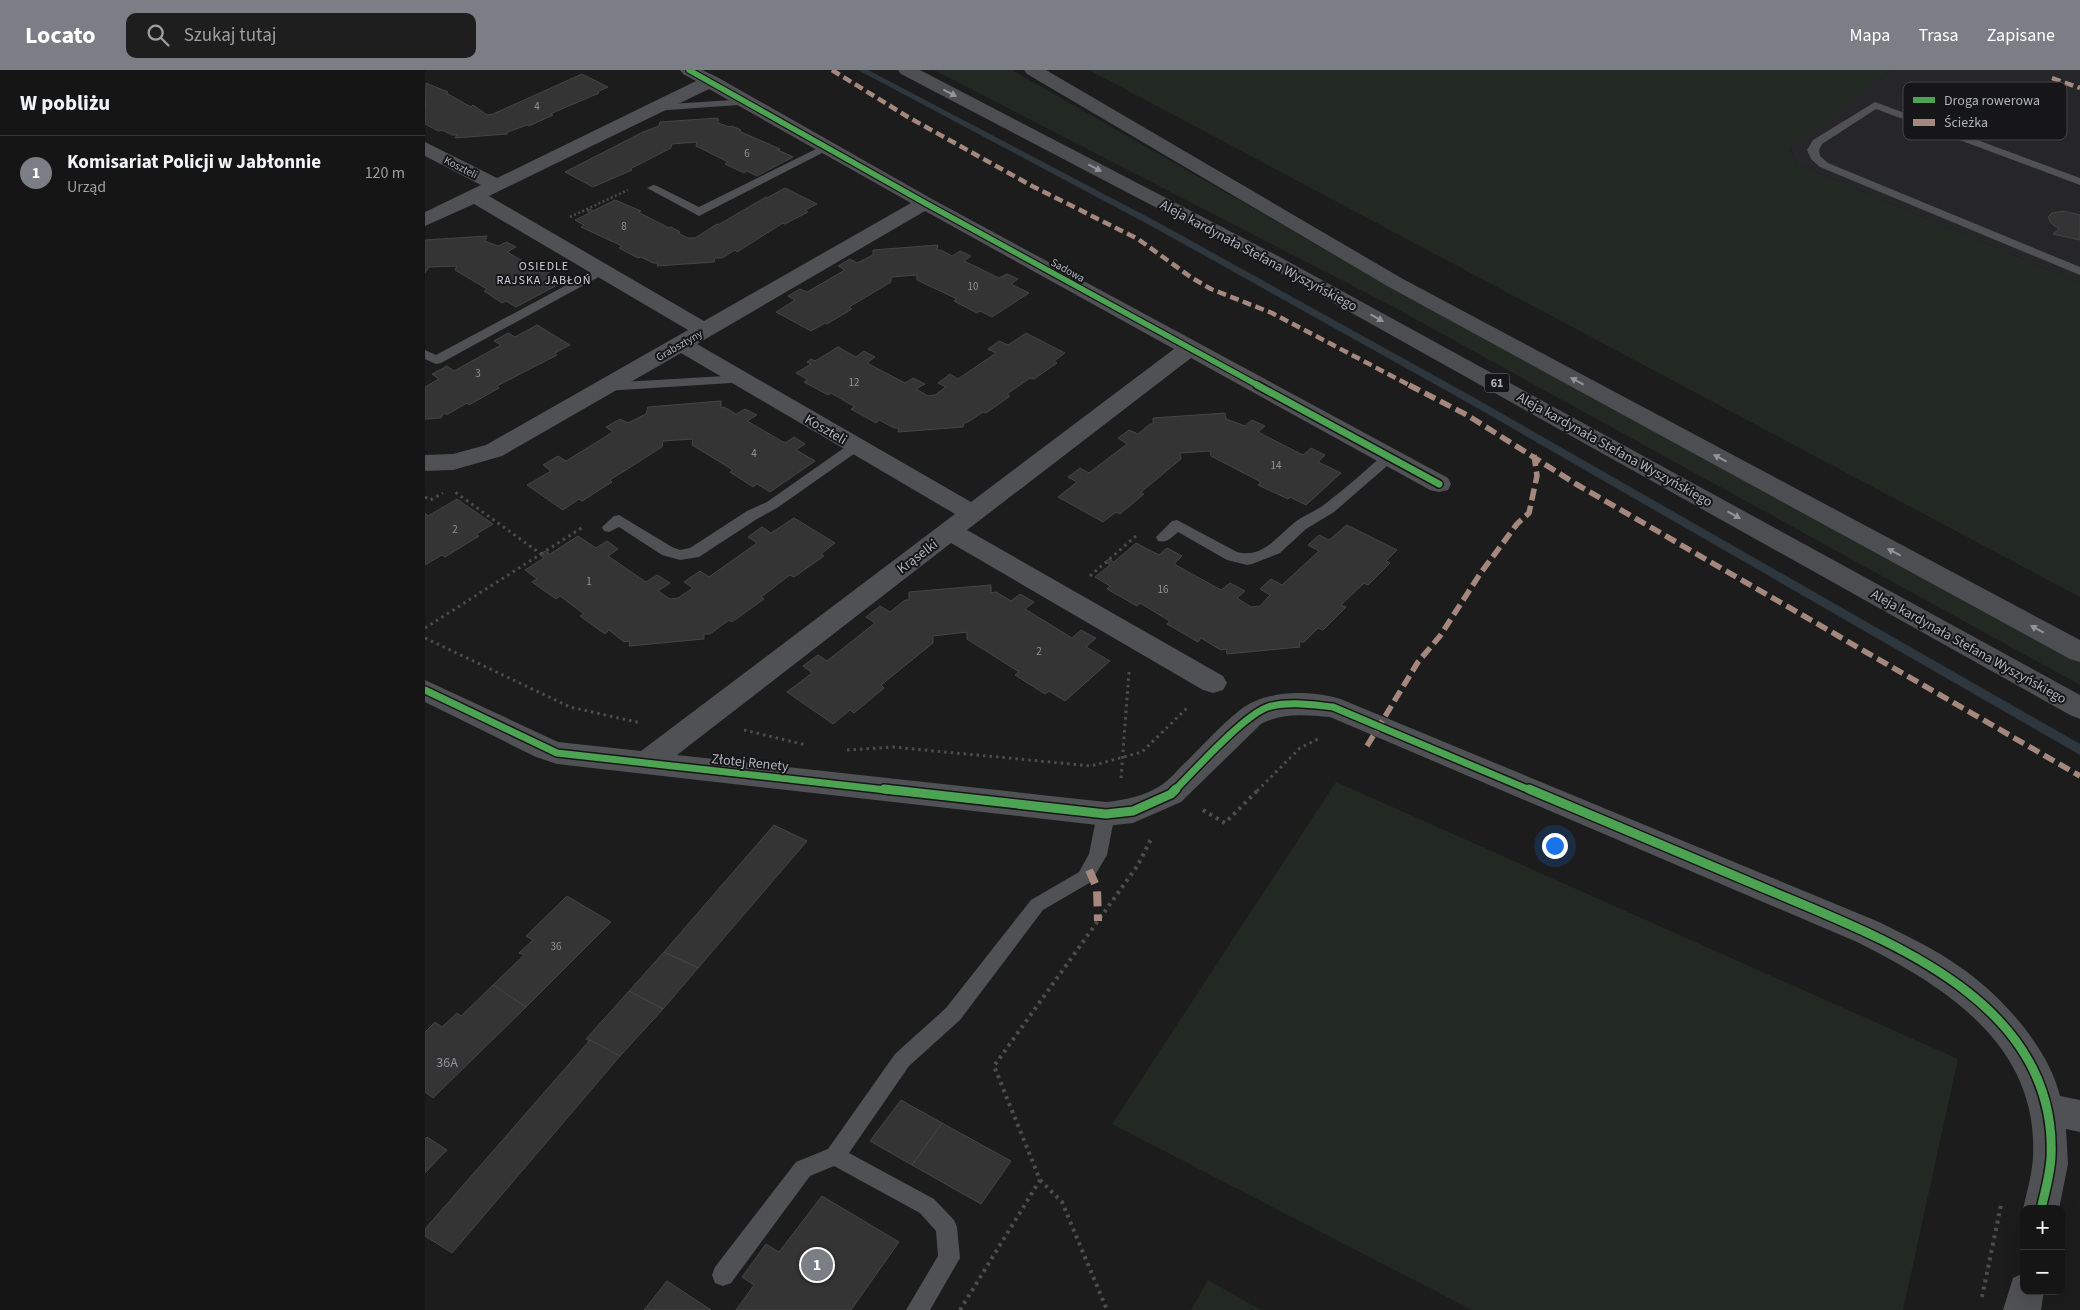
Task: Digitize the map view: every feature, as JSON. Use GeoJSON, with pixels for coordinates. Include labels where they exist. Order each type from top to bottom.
{"type":"FeatureCollection","features":[{"type":"Feature","properties":{"kind":"main road","name":"Aleja kardynała Stefana Wyszyńskiego"},"geometry":{"type":"LineString","coordinates":[[907,70],[1271,260],[2080,708]]}},
{"type":"Feature","properties":{"kind":"main road"},"geometry":{"type":"LineString","coordinates":[[1033,70],[1396,283],[2080,652]]}},
{"type":"Feature","properties":{"kind":"street","name":"Sadowa"},"geometry":{"type":"LineString","coordinates":[[689,70],[1189,349],[1439,484]]}},
{"type":"Feature","properties":{"kind":"street","name":"Koszteli"},"geometry":{"type":"LineString","coordinates":[[425,220],[711,81]]}},
{"type":"Feature","properties":{"kind":"street","name":"Koszteli"},"geometry":{"type":"LineString","coordinates":[[425,148],[496,185]]}},
{"type":"Feature","properties":{"kind":"street","name":"Koszteli"},"geometry":{"type":"LineString","coordinates":[[474,196],[704,330]]}},
{"type":"Feature","properties":{"kind":"street","name":"Grabsztyny"},"geometry":{"type":"LineString","coordinates":[[425,463],[453,462],[494,451],[925,203]]}},
{"type":"Feature","properties":{"kind":"street","name":"Koszteli"},"geometry":{"type":"LineString","coordinates":[[681,344],[972,514]]}},
{"type":"Feature","properties":{"kind":"street","name":"Krąselki"},"geometry":{"type":"LineString","coordinates":[[646,763],[1189,349]]}},
{"type":"Feature","properties":{"kind":"street"},"geometry":{"type":"LineString","coordinates":[[949,531],[1213,683]]}},
{"type":"Feature","properties":{"kind":"street","name":"Złotej Renety"},"geometry":{"type":"LineString","coordinates":[[425,690],[557,753],[1096,813],[1133,812],[1171,794],[1251,716],[1269,707],[1302,704],[1333,707],[1868,932],[1911,954],[1951,979],[1995,1018],[2017,1043],[2033,1069],[2047,1109],[2050,1163],[2042,1205]]}},
{"type":"Feature","properties":{"kind":"street"},"geometry":{"type":"LineString","coordinates":[[2047,1109],[2080,1116]]}},
{"type":"Feature","properties":{"kind":"street"},"geometry":{"type":"LineString","coordinates":[[2022,1310],[2025,1295]]}},
{"type":"Feature","properties":{"kind":"lane"},"geometry":{"type":"LineString","coordinates":[[654,108],[748,102]]}},
{"type":"Feature","properties":{"kind":"lane"},"geometry":{"type":"LineString","coordinates":[[1903,116],[1875,105],[1817,142],[1813,150],[1815,157],[1824,165],[2080,271]]}},
{"type":"Feature","properties":{"kind":"lane"},"geometry":{"type":"LineString","coordinates":[[1968,140],[2080,182]]}},
{"type":"Feature","properties":{"kind":"lane"},"geometry":{"type":"LineString","coordinates":[[653,188],[699,212],[767,179],[826,147]]}},
{"type":"Feature","properties":{"kind":"lane"},"geometry":{"type":"LineString","coordinates":[[425,354],[436,360],[602,270]]}},
{"type":"Feature","properties":{"kind":"lane"},"geometry":{"type":"LineString","coordinates":[[605,387],[742,379]]}},
{"type":"Feature","properties":{"kind":"lane"},"geometry":{"type":"LineString","coordinates":[[609,527],[619,520],[667,551],[680,555],[694,553],[752,515],[772,505],[856,446]]}},
{"type":"Feature","properties":{"kind":"lane"},"geometry":{"type":"LineString","coordinates":[[1163,537],[1177,525],[1232,556],[1247,560],[1262,555],[1275,549],[1301,525],[1329,509],[1389,457]]}},
{"type":"Feature","properties":{"kind":"lane"},"geometry":{"type":"LineString","coordinates":[[723,1275],[803,1169],[835,1156],[903,1060],[953,1014],[1037,905],[1085,877],[1098,855],[1096,813]]}},
{"type":"Feature","properties":{"kind":"lane"},"geometry":{"type":"LineString","coordinates":[[835,1156],[927,1206],[946,1227],[949,1258],[917,1310]]}},
{"type":"Feature","properties":{"kind":"path"},"geometry":{"type":"LineString","coordinates":[[539,234],[631,188]]}},
{"type":"Feature","properties":{"kind":"path"},"geometry":{"type":"LineString","coordinates":[[425,497],[430,500],[450,489],[541,554]]}},
{"type":"Feature","properties":{"kind":"path"},"geometry":{"type":"LineString","coordinates":[[425,628],[597,519],[609,527]]}},
{"type":"Feature","properties":{"kind":"path"},"geometry":{"type":"LineString","coordinates":[[1065,598],[1140,533],[1163,537]]}},
{"type":"Feature","properties":{"kind":"path"},"geometry":{"type":"LineString","coordinates":[[1121,777],[1132,636]]}},
{"type":"Feature","properties":{"kind":"path"},"geometry":{"type":"LineString","coordinates":[[425,638],[570,707],[657,726],[750,731],[811,746]]}},
{"type":"Feature","properties":{"kind":"path"},"geometry":{"type":"LineString","coordinates":[[837,750],[893,747],[1091,766],[1142,752],[1213,683]]}},
{"type":"Feature","properties":{"kind":"path"},"geometry":{"type":"LineString","coordinates":[[1202,809],[1225,822],[1300,748],[1322,737]]}},
{"type":"Feature","properties":{"kind":"path"},"geometry":{"type":"LineString","coordinates":[[1107,1310],[1062,1202],[1040,1180],[994,1066],[1138,865],[1154,834]]}},
{"type":"Feature","properties":{"kind":"path"},"geometry":{"type":"LineString","coordinates":[[960,1310],[1040,1180]]}},
{"type":"Feature","properties":{"kind":"path"},"geometry":{"type":"LineString","coordinates":[[1981,1301],[2003,1197]]}},
{"type":"Feature","properties":{"kind":"shaded area"},"geometry":{"type":"Polygon","coordinates":[[[934,70],[1012,70],[1401,293],[2080,660],[2080,685],[1388,304],[934,70]]]}},
{"type":"Feature","properties":{"kind":"shaded area"},"geometry":{"type":"Polygon","coordinates":[[[1089,70],[1892,70],[1790,149],[1797,164],[2080,283],[2080,597],[1089,70]]]}},
{"type":"Feature","properties":{"kind":"shaded area"},"geometry":{"type":"Polygon","coordinates":[[[1892,70],[2080,70],[2080,283],[1797,164],[1790,148],[1892,70]]]}},
{"type":"Feature","properties":{"kind":"shaded area"},"geometry":{"type":"Polygon","coordinates":[[[1336,782],[1958,1059],[1903,1310],[1472,1310],[1112,1124],[1336,782]]]}},
{"type":"Feature","properties":{"kind":"shaded area"},"geometry":{"type":"Polygon","coordinates":[[[1208,1280],[1261,1310],[1191,1310],[1208,1280]]]}},
{"type":"Feature","properties":{"kind":"building"},"geometry":{"type":"Polygon","coordinates":[[[582,74],[608,87],[597,92],[599,93],[550,114],[553,115],[507,134],[455,138],[457,135],[452,135],[442,130],[438,131],[425,124],[426,83],[448,92],[446,93],[471,107],[473,105],[487,115],[582,74]]]}},
{"type":"Feature","properties":{"kind":"building"},"geometry":{"type":"Polygon","coordinates":[[[718,118],[718,123],[741,130],[739,131],[780,149],[778,150],[793,157],[757,176],[747,171],[744,173],[725,164],[728,162],[696,146],[697,142],[672,144],[671,148],[630,169],[632,170],[593,187],[565,172],[643,132],[659,126],[660,122],[718,118]]]}},
{"type":"Feature","properties":{"kind":"building"},"geometry":{"type":"Polygon","coordinates":[[[785,188],[817,204],[805,210],[808,212],[785,224],[783,223],[737,252],[735,250],[722,258],[715,258],[714,262],[657,266],[658,263],[653,263],[641,257],[638,258],[619,248],[622,246],[581,227],[584,225],[575,220],[590,213],[587,211],[590,209],[593,211],[615,200],[641,211],[638,212],[669,228],[671,227],[688,238],[695,238],[717,224],[785,188]]]}},
{"type":"Feature","properties":{"kind":"building"},"geometry":{"type":"Polygon","coordinates":[[[2064,211],[2080,215],[2080,240],[2053,234],[2059,229],[2051,223],[2048,217],[2052,213],[2064,211]]]}},
{"type":"Feature","properties":{"kind":"building"},"geometry":{"type":"Polygon","coordinates":[[[487,236],[485,241],[498,246],[507,242],[516,247],[507,252],[537,269],[546,264],[555,269],[546,274],[561,283],[516,307],[506,301],[502,303],[484,291],[487,289],[455,270],[457,266],[429,267],[425,273],[425,240],[487,236]]]}},
{"type":"Feature","properties":{"kind":"building"},"geometry":{"type":"Polygon","coordinates":[[[938,245],[937,250],[952,256],[960,251],[971,256],[964,261],[999,278],[1007,274],[1018,279],[1011,284],[1029,293],[992,317],[980,311],[977,313],[954,301],[957,299],[917,280],[917,275],[891,277],[891,282],[849,307],[852,309],[811,331],[776,312],[795,300],[788,296],[800,289],[807,292],[845,270],[838,266],[850,259],[857,263],[873,255],[873,250],[938,245]]]}},
{"type":"Feature","properties":{"kind":"building"},"geometry":{"type":"Polygon","coordinates":[[[537,325],[570,345],[555,353],[557,355],[497,386],[499,388],[469,405],[467,403],[448,414],[443,414],[441,418],[425,419],[425,387],[439,379],[432,374],[447,366],[454,371],[501,345],[494,341],[508,333],[515,337],[537,325]]]}},
{"type":"Feature","properties":{"kind":"building"},"geometry":{"type":"Polygon","coordinates":[[[1026,333],[1065,353],[1054,361],[1057,363],[1034,379],[1030,378],[1007,394],[1010,396],[986,413],[983,412],[964,423],[963,427],[898,432],[899,428],[894,428],[879,420],[876,423],[851,409],[855,407],[831,393],[828,395],[804,382],[808,380],[796,373],[811,364],[807,362],[811,359],[815,361],[838,347],[856,357],[864,351],[875,357],[867,363],[905,383],[913,378],[925,384],[916,389],[928,396],[935,395],[946,387],[938,383],[950,374],[958,379],[996,353],[988,349],[999,341],[1008,345],[1026,333]]]}},
{"type":"Feature","properties":{"kind":"building"},"geometry":{"type":"Polygon","coordinates":[[[721,401],[721,408],[724,407],[736,414],[745,409],[757,415],[747,421],[785,443],[794,437],[805,444],[796,450],[815,461],[770,492],[757,484],[753,487],[730,472],[733,470],[692,445],[693,439],[663,441],[662,447],[610,480],[612,482],[582,501],[579,499],[563,510],[527,485],[551,471],[543,465],[558,456],[566,461],[613,432],[606,427],[620,419],[628,423],[646,414],[648,407],[721,401]]]}},
{"type":"Feature","properties":{"kind":"building"},"geometry":{"type":"Polygon","coordinates":[[[1225,413],[1226,419],[1245,426],[1252,420],[1265,426],[1258,432],[1303,455],[1311,448],[1325,455],[1318,462],[1341,473],[1306,505],[1258,485],[1261,482],[1211,456],[1210,451],[1180,453],[1181,459],[1140,493],[1144,494],[1120,514],[1116,512],[1103,522],[1058,497],[1077,482],[1068,477],[1080,468],[1089,473],[1127,444],[1118,438],[1129,430],[1138,434],[1150,424],[1153,424],[1153,418],[1225,413]]]}},
{"type":"Feature","properties":{"kind":"building"},"geometry":{"type":"Polygon","coordinates":[[[457,499],[493,524],[476,534],[479,536],[445,557],[442,555],[425,565],[425,513],[428,516],[457,499]]]}},
{"type":"Feature","properties":{"kind":"building"},"geometry":{"type":"Polygon","coordinates":[[[794,518],[835,543],[821,554],[824,556],[794,577],[790,575],[761,597],[764,599],[732,622],[729,620],[710,634],[704,634],[704,639],[629,646],[630,641],[624,642],[609,630],[605,634],[580,616],[584,614],[560,596],[556,599],[532,582],[537,579],[525,570],[544,558],[540,555],[545,551],[550,554],[578,536],[596,548],[607,541],[618,549],[608,556],[646,582],[657,575],[670,583],[658,591],[670,599],[678,598],[693,588],[684,582],[700,571],[709,577],[757,543],[748,537],[762,527],[771,533],[794,518]]]}},
{"type":"Feature","properties":{"kind":"building"},"geometry":{"type":"Polygon","coordinates":[[[1347,525],[1397,550],[1386,561],[1390,563],[1368,585],[1364,583],[1341,605],[1346,607],[1323,630],[1318,628],[1304,642],[1299,642],[1300,647],[1227,654],[1226,649],[1221,650],[1201,638],[1198,642],[1167,624],[1170,621],[1140,603],[1137,606],[1107,589],[1110,586],[1095,577],[1110,565],[1105,562],[1109,559],[1114,562],[1136,543],[1159,555],[1167,548],[1182,556],[1174,564],[1221,590],[1230,583],[1245,591],[1237,598],[1251,607],[1260,606],[1270,595],[1260,589],[1271,579],[1282,585],[1319,551],[1308,545],[1319,535],[1329,540],[1347,525]]]}},
{"type":"Feature","properties":{"kind":"building"},"geometry":{"type":"Polygon","coordinates":[[[991,585],[991,593],[996,592],[1011,601],[1020,594],[1034,602],[1025,609],[1072,638],[1081,630],[1096,638],[1086,647],[1110,661],[1065,701],[1049,691],[1045,694],[1015,675],[1019,672],[967,639],[967,632],[933,636],[933,643],[881,685],[884,688],[854,713],[850,710],[833,724],[787,692],[812,673],[803,666],[818,655],[827,661],[875,623],[866,617],[880,606],[890,612],[905,600],[909,600],[909,592],[991,585]]]}},
{"type":"Feature","properties":{"kind":"building"},"geometry":{"type":"Polygon","coordinates":[[[774,825],[807,841],[698,968],[664,952],[774,825]]]}},
{"type":"Feature","properties":{"kind":"building"},"geometry":{"type":"Polygon","coordinates":[[[567,896],[611,922],[526,1007],[493,985],[524,955],[519,953],[533,940],[526,936],[567,896]]]}},
{"type":"Feature","properties":{"kind":"building"},"geometry":{"type":"Polygon","coordinates":[[[664,952],[698,968],[663,1009],[629,991],[664,952]]]}},
{"type":"Feature","properties":{"kind":"building"},"geometry":{"type":"Polygon","coordinates":[[[493,985],[526,1007],[433,1098],[425,1092],[425,1032],[435,1022],[442,1027],[457,1013],[461,1016],[493,985]]]}},
{"type":"Feature","properties":{"kind":"building"},"geometry":{"type":"Polygon","coordinates":[[[629,991],[663,1009],[620,1056],[586,1039],[629,991]]]}},
{"type":"Feature","properties":{"kind":"building"},"geometry":{"type":"Polygon","coordinates":[[[590,1040],[620,1056],[452,1253],[425,1236],[425,1229],[590,1040]]]}},
{"type":"Feature","properties":{"kind":"building"},"geometry":{"type":"Polygon","coordinates":[[[901,1100],[942,1123],[912,1165],[870,1141],[901,1100]]]}},
{"type":"Feature","properties":{"kind":"building"},"geometry":{"type":"Polygon","coordinates":[[[942,1123],[1011,1161],[981,1204],[912,1165],[942,1123]]]}},
{"type":"Feature","properties":{"kind":"building"},"geometry":{"type":"Polygon","coordinates":[[[427,1137],[447,1150],[425,1173],[425,1139],[427,1137]]]}},
{"type":"Feature","properties":{"kind":"building"},"geometry":{"type":"Polygon","coordinates":[[[822,1196],[899,1242],[851,1310],[736,1310],[754,1285],[742,1277],[766,1244],[779,1252],[822,1196]]]}},
{"type":"Feature","properties":{"kind":"building"},"geometry":{"type":"Polygon","coordinates":[[[667,1281],[711,1310],[644,1310],[667,1281]]]}},
{"type":"Feature","properties":{"kind":"waterway"},"geometry":{"type":"LineString","coordinates":[[862,70],[1158,226],[1469,399],[2080,750]]}},
{"type":"Feature","properties":{"kind":"marked path"},"geometry":{"type":"LineString","coordinates":[[832,70],[908,117],[1032,186],[1138,239],[1192,278],[1211,289],[1272,313],[1467,415],[1576,484],[2080,776]]}},
{"type":"Feature","properties":{"kind":"marked path"},"geometry":{"type":"LineString","coordinates":[[2052,78],[2063,82]]}},
{"type":"Feature","properties":{"kind":"marked path"},"geometry":{"type":"LineString","coordinates":[[2067,83],[2080,88]]}},
{"type":"Feature","properties":{"kind":"marked path"},"geometry":{"type":"LineString","coordinates":[[1367,746],[1418,662],[1440,636],[1480,574],[1517,524],[1529,513],[1537,476],[1534,455]]}},
{"type":"Feature","properties":{"kind":"marked path"},"geometry":{"type":"LineString","coordinates":[[1089,870],[1097,888],[1098,921]]}},
{"type":"Feature","properties":{"kind":"cycle path"},"geometry":{"type":"LineString","coordinates":[[689,70],[925,203],[1439,484]]}},
{"type":"Feature","properties":{"kind":"cycle path"},"geometry":{"type":"LineString","coordinates":[[425,690],[557,753],[1106,814],[1133,811],[1171,794],[1251,716],[1269,707],[1302,704],[1333,707],[1868,932],[1921,959],[1951,978],[1981,1004],[2011,1037],[2035,1073],[2043,1092],[2047,1111],[2051,1158],[2042,1205]]}},
{"type":"Feature","properties":{"kind":"place","name":"Komisariat Policji w Jabłonnie"},"geometry":{"type":"Point","coordinates":[817,1265]}},
{"type":"Feature","properties":{"kind":"district","name":"OSIEDLE RAJSKA JABŁOŃ"},"geometry":{"type":"Point","coordinates":[544,273]}}]}
